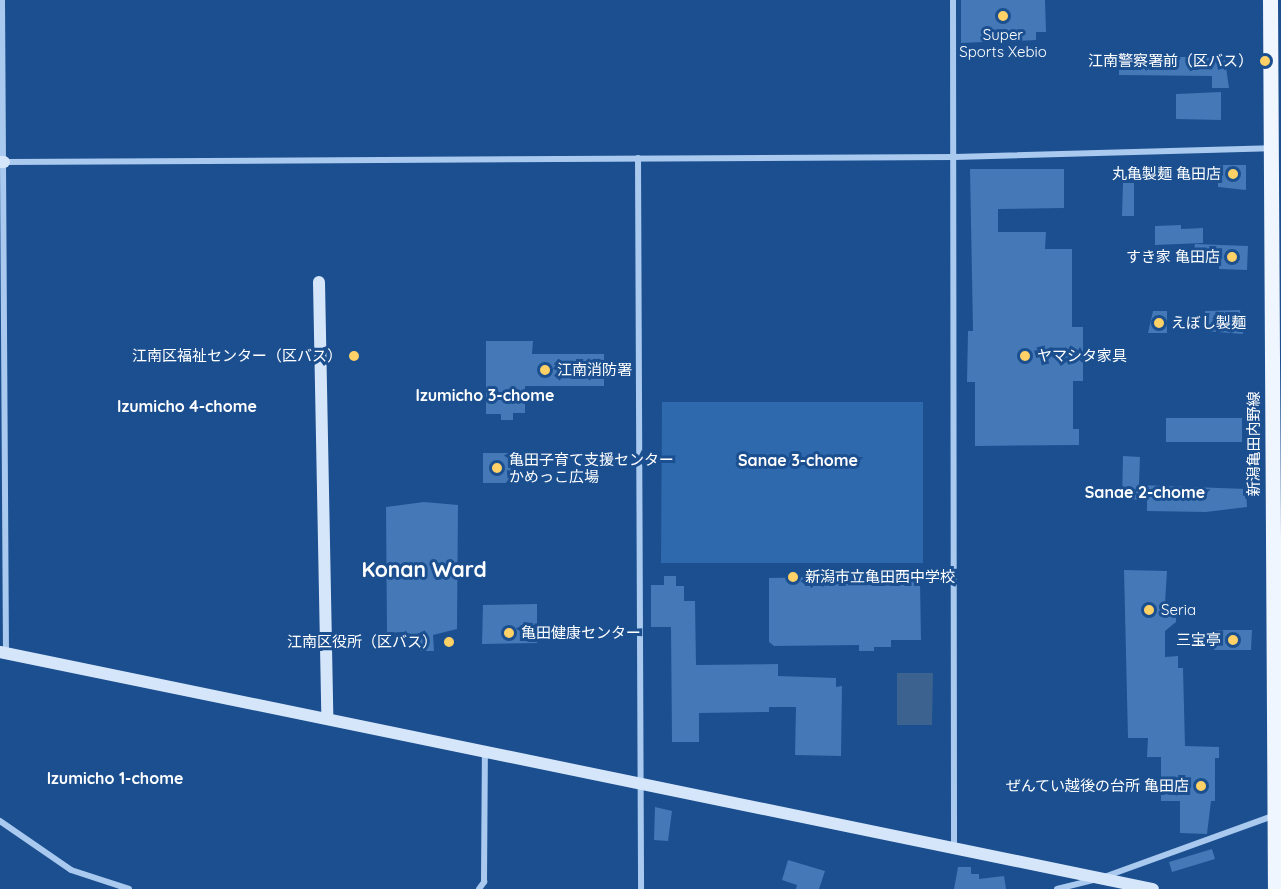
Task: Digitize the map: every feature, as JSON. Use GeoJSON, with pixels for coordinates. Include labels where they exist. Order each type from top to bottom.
{"type":"FeatureCollection","features":[{"type":"Feature","properties":{"kind":"main road","name":"新潟亀田内野線"},"geometry":{"type":"LineString","coordinates":[[1270,0],[1277,123],[1274,148],[1277,268],[1275,889]]}},
{"type":"Feature","properties":{"kind":"street"},"geometry":{"type":"LineString","coordinates":[[2,0],[3,652],[954,846],[1153,889]]}},
{"type":"Feature","properties":{"kind":"street"},"geometry":{"type":"LineString","coordinates":[[953,0],[955,157],[954,846]]}},
{"type":"Feature","properties":{"kind":"street"},"geometry":{"type":"LineString","coordinates":[[2,162],[955,157],[1274,148]]}},
{"type":"Feature","properties":{"kind":"street"},"geometry":{"type":"LineString","coordinates":[[638,158],[638,783],[641,889]]}},
{"type":"Feature","properties":{"kind":"street"},"geometry":{"type":"LineString","coordinates":[[319,282],[327,717]]}},
{"type":"Feature","properties":{"kind":"street"},"geometry":{"type":"LineString","coordinates":[[479,889],[484,882],[484,750]]}},
{"type":"Feature","properties":{"kind":"street"},"geometry":{"type":"LineString","coordinates":[[1057,889],[1102,878],[1277,814]]}},
{"type":"Feature","properties":{"kind":"street"},"geometry":{"type":"LineString","coordinates":[[0,821],[71,870],[129,889]]}},
{"type":"Feature","properties":{"kind":"shaded area"},"geometry":{"type":"Polygon","coordinates":[[[662,402],[923,402],[923,563],[661,563],[662,402]]]}},
{"type":"Feature","properties":{"kind":"shaded area"},"geometry":{"type":"Polygon","coordinates":[[[897,673],[933,673],[932,725],[897,725],[897,673]]]}},
{"type":"Feature","properties":{"kind":"building","name":"Super Sports Xebio"},"geometry":{"type":"Polygon","coordinates":[[[961,0],[1045,0],[1046,32],[1036,32],[1036,40],[1017,41],[1017,34],[984,34],[984,42],[961,43],[961,0]]]}},
{"type":"Feature","properties":{"kind":"building"},"geometry":{"type":"Polygon","coordinates":[[[1194,53],[1218,53],[1217,60],[1225,60],[1229,88],[1212,88],[1212,76],[1119,75],[1119,57],[1194,57],[1194,53]]]}},
{"type":"Feature","properties":{"kind":"building"},"geometry":{"type":"Polygon","coordinates":[[[1221,92],[1221,120],[1176,119],[1176,94],[1221,92]]]}},
{"type":"Feature","properties":{"kind":"building"},"geometry":{"type":"Polygon","coordinates":[[[1218,165],[1246,165],[1246,190],[1218,187],[1218,165]]]}},
{"type":"Feature","properties":{"kind":"building","name":"ヤマシタ家具"},"geometry":{"type":"Polygon","coordinates":[[[970,169],[1064,169],[1064,208],[998,209],[998,232],[1046,232],[1045,249],[1072,249],[1072,327],[1083,327],[1083,381],[1073,381],[1073,429],[1079,429],[1079,445],[975,446],[975,382],[967,382],[968,331],[973,331],[970,169]]]}},
{"type":"Feature","properties":{"kind":"building"},"geometry":{"type":"Polygon","coordinates":[[[1123,183],[1134,183],[1134,216],[1122,216],[1123,183]]]}},
{"type":"Feature","properties":{"kind":"building"},"geometry":{"type":"Polygon","coordinates":[[[1181,225],[1181,229],[1203,228],[1203,243],[1155,245],[1155,226],[1181,225]]]}},
{"type":"Feature","properties":{"kind":"building"},"geometry":{"type":"Polygon","coordinates":[[[1195,244],[1248,246],[1247,270],[1219,269],[1220,256],[1194,250],[1195,244]]]}},
{"type":"Feature","properties":{"kind":"building"},"geometry":{"type":"Polygon","coordinates":[[[1240,310],[1243,334],[1205,331],[1205,311],[1240,310]]]}},
{"type":"Feature","properties":{"kind":"building"},"geometry":{"type":"Polygon","coordinates":[[[1153,311],[1167,311],[1167,333],[1148,333],[1153,311]]]}},
{"type":"Feature","properties":{"kind":"building","name":"江南消防署"},"geometry":{"type":"Polygon","coordinates":[[[486,341],[533,341],[532,354],[604,354],[604,386],[525,386],[525,413],[513,413],[513,420],[501,420],[501,414],[486,414],[486,341]]]}},
{"type":"Feature","properties":{"kind":"building"},"geometry":{"type":"Polygon","coordinates":[[[1166,418],[1242,418],[1242,442],[1166,442],[1166,418]]]}},
{"type":"Feature","properties":{"kind":"building","name":"亀田子育て支援センター かめっこ広場"},"geometry":{"type":"Polygon","coordinates":[[[483,453],[510,453],[511,483],[483,483],[483,453]]]}},
{"type":"Feature","properties":{"kind":"building"},"geometry":{"type":"Polygon","coordinates":[[[1123,456],[1140,457],[1139,485],[1246,489],[1247,507],[1206,512],[1147,511],[1147,500],[1122,499],[1123,456]]]}},
{"type":"Feature","properties":{"kind":"building"},"geometry":{"type":"Polygon","coordinates":[[[424,502],[458,505],[457,629],[433,635],[434,651],[420,651],[420,637],[402,632],[387,633],[386,507],[424,502]]]}},
{"type":"Feature","properties":{"kind":"building"},"geometry":{"type":"Polygon","coordinates":[[[1124,570],[1167,571],[1165,603],[1176,613],[1176,622],[1165,631],[1165,657],[1178,656],[1178,668],[1183,668],[1185,746],[1219,747],[1219,758],[1215,758],[1215,801],[1211,801],[1207,834],[1180,833],[1180,801],[1161,801],[1161,757],[1147,757],[1148,738],[1128,738],[1124,570]]]}},
{"type":"Feature","properties":{"kind":"building"},"geometry":{"type":"Polygon","coordinates":[[[664,576],[676,576],[676,586],[684,586],[684,601],[695,601],[696,665],[778,664],[778,676],[836,678],[836,687],[842,686],[841,756],[795,755],[796,707],[769,707],[769,712],[699,713],[699,742],[672,742],[671,627],[651,627],[651,585],[664,585],[664,576]]]}},
{"type":"Feature","properties":{"kind":"building"},"geometry":{"type":"Polygon","coordinates":[[[873,576],[873,582],[920,581],[921,640],[891,640],[891,647],[874,647],[874,651],[859,651],[859,645],[774,646],[769,642],[769,578],[873,576]]]}},
{"type":"Feature","properties":{"kind":"building","name":"亀田健康センター"},"geometry":{"type":"Polygon","coordinates":[[[537,604],[537,643],[482,644],[483,605],[537,604]]]}},
{"type":"Feature","properties":{"kind":"building","name":"三宝亭"},"geometry":{"type":"Polygon","coordinates":[[[1215,630],[1252,630],[1251,650],[1214,650],[1215,630]]]}},
{"type":"Feature","properties":{"kind":"building"},"geometry":{"type":"Polygon","coordinates":[[[655,807],[672,811],[668,841],[654,840],[655,807]]]}},
{"type":"Feature","properties":{"kind":"building"},"geometry":{"type":"Polygon","coordinates":[[[1212,849],[1215,859],[1172,872],[1169,862],[1212,849]]]}},
{"type":"Feature","properties":{"kind":"building"},"geometry":{"type":"Polygon","coordinates":[[[788,860],[825,871],[819,889],[796,889],[797,885],[782,880],[788,860]]]}},
{"type":"Feature","properties":{"kind":"building"},"geometry":{"type":"Polygon","coordinates":[[[958,867],[971,867],[971,874],[979,874],[979,879],[1004,876],[1006,889],[954,889],[958,867]]]}},
{"type":"Feature","properties":{"kind":"place","name":"Super Sports Xebio"},"geometry":{"type":"Point","coordinates":[1003,16]}},
{"type":"Feature","properties":{"kind":"place","name":"江南警察署前（区バス）"},"geometry":{"type":"Point","coordinates":[1265,61]}},
{"type":"Feature","properties":{"kind":"place","name":"丸亀製麺 亀田店"},"geometry":{"type":"Point","coordinates":[1233,174]}},
{"type":"Feature","properties":{"kind":"place","name":"すき家 亀田店"},"geometry":{"type":"Point","coordinates":[1232,257]}},
{"type":"Feature","properties":{"kind":"place","name":"えぼし製麺"},"geometry":{"type":"Point","coordinates":[1159,323]}},
{"type":"Feature","properties":{"kind":"place","name":"江南区福祉センター（区バス）"},"geometry":{"type":"Point","coordinates":[354,356]}},
{"type":"Feature","properties":{"kind":"place","name":"ヤマシタ家具"},"geometry":{"type":"Point","coordinates":[1025,356]}},
{"type":"Feature","properties":{"kind":"place","name":"江南消防署"},"geometry":{"type":"Point","coordinates":[545,370]}},
{"type":"Feature","properties":{"kind":"place","name":"亀田子育て支援センター かめっこ広場"},"geometry":{"type":"Point","coordinates":[497,468]}},
{"type":"Feature","properties":{"kind":"place","name":"新潟市立亀田西中学校"},"geometry":{"type":"Point","coordinates":[793,577]}},
{"type":"Feature","properties":{"kind":"place","name":"Seria"},"geometry":{"type":"Point","coordinates":[1149,610]}},
{"type":"Feature","properties":{"kind":"place","name":"亀田健康センター"},"geometry":{"type":"Point","coordinates":[509,633]}},
{"type":"Feature","properties":{"kind":"place","name":"三宝亭"},"geometry":{"type":"Point","coordinates":[1233,640]}},
{"type":"Feature","properties":{"kind":"place","name":"江南区役所（区バス）"},"geometry":{"type":"Point","coordinates":[449,642]}},
{"type":"Feature","properties":{"kind":"place","name":"ぜんてい越後の台所 亀田店"},"geometry":{"type":"Point","coordinates":[1201,786]}},
{"type":"Feature","properties":{"kind":"district","name":"Izumicho 3-chome"},"geometry":{"type":"Point","coordinates":[485,395]}},
{"type":"Feature","properties":{"kind":"district","name":"Izumicho 4-chome"},"geometry":{"type":"Point","coordinates":[187,406]}},
{"type":"Feature","properties":{"kind":"district","name":"Sanae 3-chome"},"geometry":{"type":"Point","coordinates":[798,460]}},
{"type":"Feature","properties":{"kind":"district","name":"Sanae 2-chome"},"geometry":{"type":"Point","coordinates":[1145,492]}},
{"type":"Feature","properties":{"kind":"district","name":"Konan Ward"},"geometry":{"type":"Point","coordinates":[424,569]}},
{"type":"Feature","properties":{"kind":"district","name":"Izumicho 1-chome"},"geometry":{"type":"Point","coordinates":[115,778]}}]}
